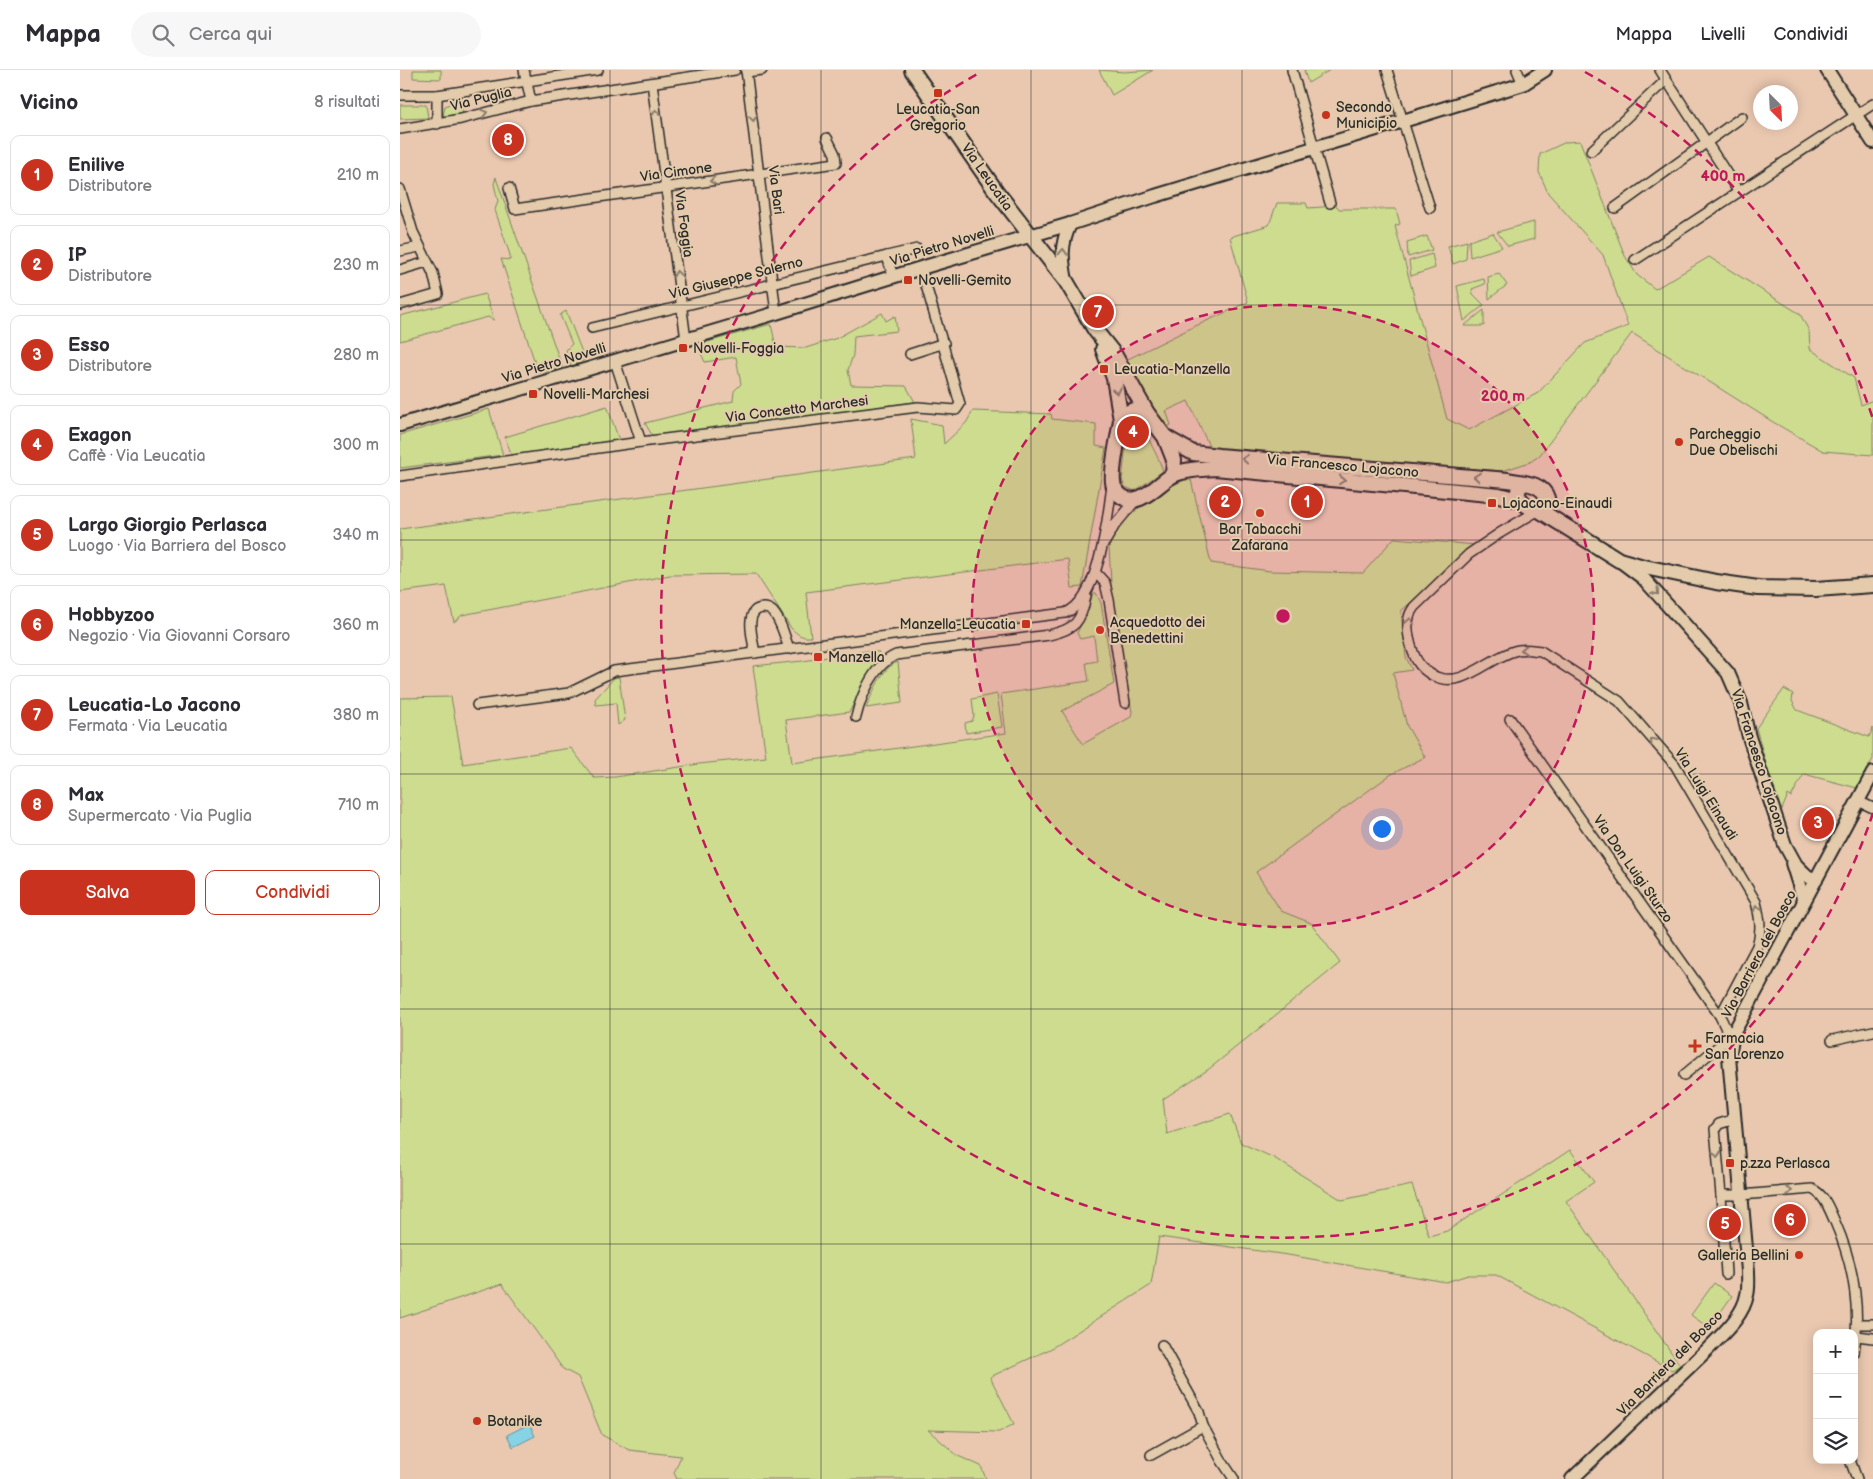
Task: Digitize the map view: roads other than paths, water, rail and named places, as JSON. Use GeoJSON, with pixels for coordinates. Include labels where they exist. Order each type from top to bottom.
{"type":"FeatureCollection","features":[{"type":"Feature","properties":{"kind":"main road","name":"Via Leucatia"},"geometry":{"type":"LineString","coordinates":[[912,70],[996,191],[1066,281],[1095,330],[1114,354],[1148,413],[1165,436]]}},
{"type":"Feature","properties":{"kind":"main road","name":"Via Pietro Novelli"},"geometry":{"type":"LineString","coordinates":[[400,425],[1070,224],[1155,196],[1403,121],[1522,84],[1546,70]]}},
{"type":"Feature","properties":{"kind":"main road"},"geometry":{"type":"LineString","coordinates":[[1827,70],[1873,142]]}},
{"type":"Feature","properties":{"kind":"main road","name":"Via Leucatia"},"geometry":{"type":"LineString","coordinates":[[1066,281],[1062,252],[1065,235],[1070,224]]}},
{"type":"Feature","properties":{"kind":"main road","name":"Via Leucatia"},"geometry":{"type":"LineString","coordinates":[[1095,330],[1114,378],[1121,420],[1112,481]]}},
{"type":"Feature","properties":{"kind":"main road"},"geometry":{"type":"LineString","coordinates":[[1121,420],[1126,413],[1132,410],[1138,409],[1148,413]]}},
{"type":"Feature","properties":{"kind":"main road"},"geometry":{"type":"LineString","coordinates":[[1112,481],[1114,488],[1122,497],[1136,500],[1173,475],[1174,460],[1165,436]]}},
{"type":"Feature","properties":{"kind":"main road","name":"Via Francesco Lojacono"},"geometry":{"type":"LineString","coordinates":[[1165,436],[1193,453],[1525,483]]}},
{"type":"Feature","properties":{"kind":"main road","name":"Via Francesco Lojacono"},"geometry":{"type":"LineString","coordinates":[[1173,475],[1192,470],[1215,468],[1499,495],[1522,501]]}},
{"type":"Feature","properties":{"kind":"main road"},"geometry":{"type":"LineString","coordinates":[[1544,506],[1542,490],[1534,484],[1525,483],[1520,486],[1517,491],[1518,497],[1526,507],[1544,506],[1624,552],[1670,571]]}},
{"type":"Feature","properties":{"kind":"main road","name":"Via Francesco Lojacono"},"geometry":{"type":"LineString","coordinates":[[1544,506],[1643,578],[1728,673],[1741,703],[1749,737],[1785,845],[1796,865],[1807,876],[1816,880]]}},
{"type":"Feature","properties":{"kind":"main road"},"geometry":{"type":"LineString","coordinates":[[1619,560],[1716,582],[1775,589],[1840,589],[1873,586]]}},
{"type":"Feature","properties":{"kind":"main road","name":"Via Barriera del Bosco"},"geometry":{"type":"LineString","coordinates":[[1572,1479],[1727,1330],[1746,1302],[1748,1272],[1729,1056],[1733,1034],[1873,773]]}},
{"type":"Feature","properties":{"kind":"main road"},"geometry":{"type":"LineString","coordinates":[[1785,845],[1804,901]]}},
{"type":"Feature","properties":{"kind":"street"},"geometry":{"type":"LineString","coordinates":[[524,70],[527,80]]}},
{"type":"Feature","properties":{"kind":"street","name":"Via Puglia"},"geometry":{"type":"LineString","coordinates":[[400,95],[437,96],[598,70]]}},
{"type":"Feature","properties":{"kind":"street","name":"Via Puglia"},"geometry":{"type":"LineString","coordinates":[[400,129],[436,124],[531,101],[735,70]]}},
{"type":"Feature","properties":{"kind":"street"},"geometry":{"type":"LineString","coordinates":[[746,71],[762,70]]}},
{"type":"Feature","properties":{"kind":"street"},"geometry":{"type":"LineString","coordinates":[[1292,70],[1330,203]]}},
{"type":"Feature","properties":{"kind":"street"},"geometry":{"type":"LineString","coordinates":[[1387,70],[1430,208]]}},
{"type":"Feature","properties":{"kind":"street"},"geometry":{"type":"LineString","coordinates":[[1517,70],[1522,84]]}},
{"type":"Feature","properties":{"kind":"street"},"geometry":{"type":"LineString","coordinates":[[1660,70],[1738,191]]}},
{"type":"Feature","properties":{"kind":"street","name":"Via Bari"},"geometry":{"type":"LineString","coordinates":[[746,71],[776,313]]}},
{"type":"Feature","properties":{"kind":"street","name":"Via Puglia"},"geometry":{"type":"LineString","coordinates":[[527,80],[531,101]]}},
{"type":"Feature","properties":{"kind":"street"},"geometry":{"type":"LineString","coordinates":[[1591,151],[1666,80]]}},
{"type":"Feature","properties":{"kind":"street","name":"Via Foggia"},"geometry":{"type":"LineString","coordinates":[[652,83],[686,340]]}},
{"type":"Feature","properties":{"kind":"street","name":"Via Puglia"},"geometry":{"type":"LineString","coordinates":[[436,124],[437,96]]}},
{"type":"Feature","properties":{"kind":"street"},"geometry":{"type":"LineString","coordinates":[[1635,260],[1873,104]]}},
{"type":"Feature","properties":{"kind":"street"},"geometry":{"type":"LineString","coordinates":[[1615,208],[1742,117]]}},
{"type":"Feature","properties":{"kind":"street","name":"Via Cimone"},"geometry":{"type":"LineString","coordinates":[[509,188],[515,209],[836,163],[835,154],[827,138]]}},
{"type":"Feature","properties":{"kind":"street"},"geometry":{"type":"LineString","coordinates":[[400,189],[413,232],[434,274],[438,294],[400,305]]}},
{"type":"Feature","properties":{"kind":"street"},"geometry":{"type":"LineString","coordinates":[[400,251],[419,247]]}},
{"type":"Feature","properties":{"kind":"street","name":"Via Giuseppe Salerno"},"geometry":{"type":"LineString","coordinates":[[592,328],[917,248]]}},
{"type":"Feature","properties":{"kind":"street"},"geometry":{"type":"LineString","coordinates":[[887,256],[893,277]]}},
{"type":"Feature","properties":{"kind":"street"},"geometry":{"type":"LineString","coordinates":[[400,270],[427,262]]}},
{"type":"Feature","properties":{"kind":"street"},"geometry":{"type":"LineString","coordinates":[[910,354],[944,343],[920,268]]}},
{"type":"Feature","properties":{"kind":"street","name":"Via Concetto Marchesi"},"geometry":{"type":"LineString","coordinates":[[400,476],[641,442],[918,407],[956,410],[960,404],[944,343]]}},
{"type":"Feature","properties":{"kind":"street"},"geometry":{"type":"LineString","coordinates":[[616,361],[641,442]]}},
{"type":"Feature","properties":{"kind":"street"},"geometry":{"type":"LineString","coordinates":[[477,705],[569,693],[614,671],[1065,613],[1076,607],[1086,594],[1096,573],[1110,506],[1112,481]]}},
{"type":"Feature","properties":{"kind":"street"},"geometry":{"type":"LineString","coordinates":[[1100,552],[1115,525],[1136,500]]}},
{"type":"Feature","properties":{"kind":"street","name":"Via Luigi Einaudi"},"geometry":{"type":"LineString","coordinates":[[1544,506],[1469,554],[1414,607],[1408,618],[1412,649],[1417,663],[1426,672],[1437,678],[1451,680],[1461,679],[1502,655],[1516,650],[1541,651],[1619,701],[1675,765],[1756,902],[1761,920],[1761,935],[1757,946],[1720,1016]]}},
{"type":"Feature","properties":{"kind":"street"},"geometry":{"type":"LineString","coordinates":[[1096,573],[1105,583],[1109,600],[1125,703]]}},
{"type":"Feature","properties":{"kind":"street"},"geometry":{"type":"LineString","coordinates":[[856,717],[866,689],[875,674],[890,658],[896,655],[1060,632],[1073,627],[1079,620],[1083,612],[1086,594]]}},
{"type":"Feature","properties":{"kind":"street"},"geometry":{"type":"LineString","coordinates":[[755,653],[751,615],[756,610],[764,608],[770,609],[775,614],[789,649]]}},
{"type":"Feature","properties":{"kind":"street"},"geometry":{"type":"LineString","coordinates":[[1060,632],[1066,622],[1065,613]]}},
{"type":"Feature","properties":{"kind":"street","name":"Via Don Luigi Sturzo"},"geometry":{"type":"LineString","coordinates":[[1510,719],[1720,1016],[1726,1029],[1733,1034]]}},
{"type":"Feature","properties":{"kind":"street"},"geometry":{"type":"LineString","coordinates":[[1858,801],[1873,808]]}},
{"type":"Feature","properties":{"kind":"street"},"geometry":{"type":"LineString","coordinates":[[1832,1040],[1873,1031]]}},
{"type":"Feature","properties":{"kind":"street"},"geometry":{"type":"LineString","coordinates":[[1684,1075],[1733,1034]]}},
{"type":"Feature","properties":{"kind":"street"},"geometry":{"type":"LineString","coordinates":[[1726,1274],[1715,1129],[1719,1124],[1735,1119]]}},
{"type":"Feature","properties":{"kind":"street"},"geometry":{"type":"LineString","coordinates":[[1721,1195],[1812,1189],[1820,1193],[1828,1205],[1848,1253],[1854,1276],[1858,1329]]}},
{"type":"Feature","properties":{"kind":"street"},"geometry":{"type":"LineString","coordinates":[[1858,1324],[1873,1324]]}},
{"type":"Feature","properties":{"kind":"street"},"geometry":{"type":"LineString","coordinates":[[1858,1336],[1873,1338]]}},
{"type":"Feature","properties":{"kind":"street"},"geometry":{"type":"LineString","coordinates":[[1162,1345],[1199,1412],[1203,1426],[1234,1479]]}},
{"type":"Feature","properties":{"kind":"street"},"geometry":{"type":"LineString","coordinates":[[1151,1456],[1203,1426]]}},
{"type":"Feature","properties":{"kind":"street"},"geometry":{"type":"LineString","coordinates":[[1851,1464],[1857,1479]]}},
{"type":"Feature","properties":{"kind":"water"},"geometry":{"type":"Polygon","coordinates":[[[529,1424],[535,1436],[513,1447],[507,1435],[529,1424]]]}},
{"type":"Feature","properties":{"kind":"place","name":"Leucatia-San Gregorio"},"geometry":{"type":"Point","coordinates":[938,93]}},
{"type":"Feature","properties":{"kind":"place","name":"Secondo Municipio"},"geometry":{"type":"Point","coordinates":[1326,115]}},
{"type":"Feature","properties":{"kind":"place","name":"Max"},"geometry":{"type":"Point","coordinates":[508,140]}},
{"type":"Feature","properties":{"kind":"place","name":"Novelli-Gemito"},"geometry":{"type":"Point","coordinates":[908,280]}},
{"type":"Feature","properties":{"kind":"place","name":"Leucatia-Lo Jacono"},"geometry":{"type":"Point","coordinates":[1098,312]}},
{"type":"Feature","properties":{"kind":"place","name":"Novelli-Foggia"},"geometry":{"type":"Point","coordinates":[683,348]}},
{"type":"Feature","properties":{"kind":"place","name":"Leucatia-Manzella"},"geometry":{"type":"Point","coordinates":[1104,369]}},
{"type":"Feature","properties":{"kind":"place","name":"Novelli-Marchesi"},"geometry":{"type":"Point","coordinates":[533,394]}},
{"type":"Feature","properties":{"kind":"place","name":"Exagon"},"geometry":{"type":"Point","coordinates":[1133,432]}},
{"type":"Feature","properties":{"kind":"place","name":"Parcheggio Due Obelischi"},"geometry":{"type":"Point","coordinates":[1679,442]}},
{"type":"Feature","properties":{"kind":"place","name":"IP"},"geometry":{"type":"Point","coordinates":[1225,502]}},
{"type":"Feature","properties":{"kind":"place","name":"Enilive"},"geometry":{"type":"Point","coordinates":[1307,502]}},
{"type":"Feature","properties":{"kind":"place","name":"Lojacono-Einaudi"},"geometry":{"type":"Point","coordinates":[1492,503]}},
{"type":"Feature","properties":{"kind":"place","name":"Bar Tabacchi Zafarana"},"geometry":{"type":"Point","coordinates":[1260,513]}},
{"type":"Feature","properties":{"kind":"place","name":"Manzella-Leucatia"},"geometry":{"type":"Point","coordinates":[1026,624]}},
{"type":"Feature","properties":{"kind":"place","name":"Acquedotto dei Benedettini"},"geometry":{"type":"Point","coordinates":[1100,630]}},
{"type":"Feature","properties":{"kind":"place","name":"Manzella"},"geometry":{"type":"Point","coordinates":[818,657]}},
{"type":"Feature","properties":{"kind":"place","name":"Esso"},"geometry":{"type":"Point","coordinates":[1818,823]}},
{"type":"Feature","properties":{"kind":"place","name":"Farmacia San Lorenzo"},"geometry":{"type":"Point","coordinates":[1695,1046]}},
{"type":"Feature","properties":{"kind":"place","name":"p.zza Perlasca"},"geometry":{"type":"Point","coordinates":[1730,1163]}},
{"type":"Feature","properties":{"kind":"place","name":"Hobbyzoo"},"geometry":{"type":"Point","coordinates":[1790,1220]}},
{"type":"Feature","properties":{"kind":"place","name":"Largo Giorgio Perlasca"},"geometry":{"type":"Point","coordinates":[1725,1224]}},
{"type":"Feature","properties":{"kind":"place","name":"Galleria Bellini"},"geometry":{"type":"Point","coordinates":[1799,1255]}},
{"type":"Feature","properties":{"kind":"place","name":"Botanike"},"geometry":{"type":"Point","coordinates":[477,1421]}}]}
